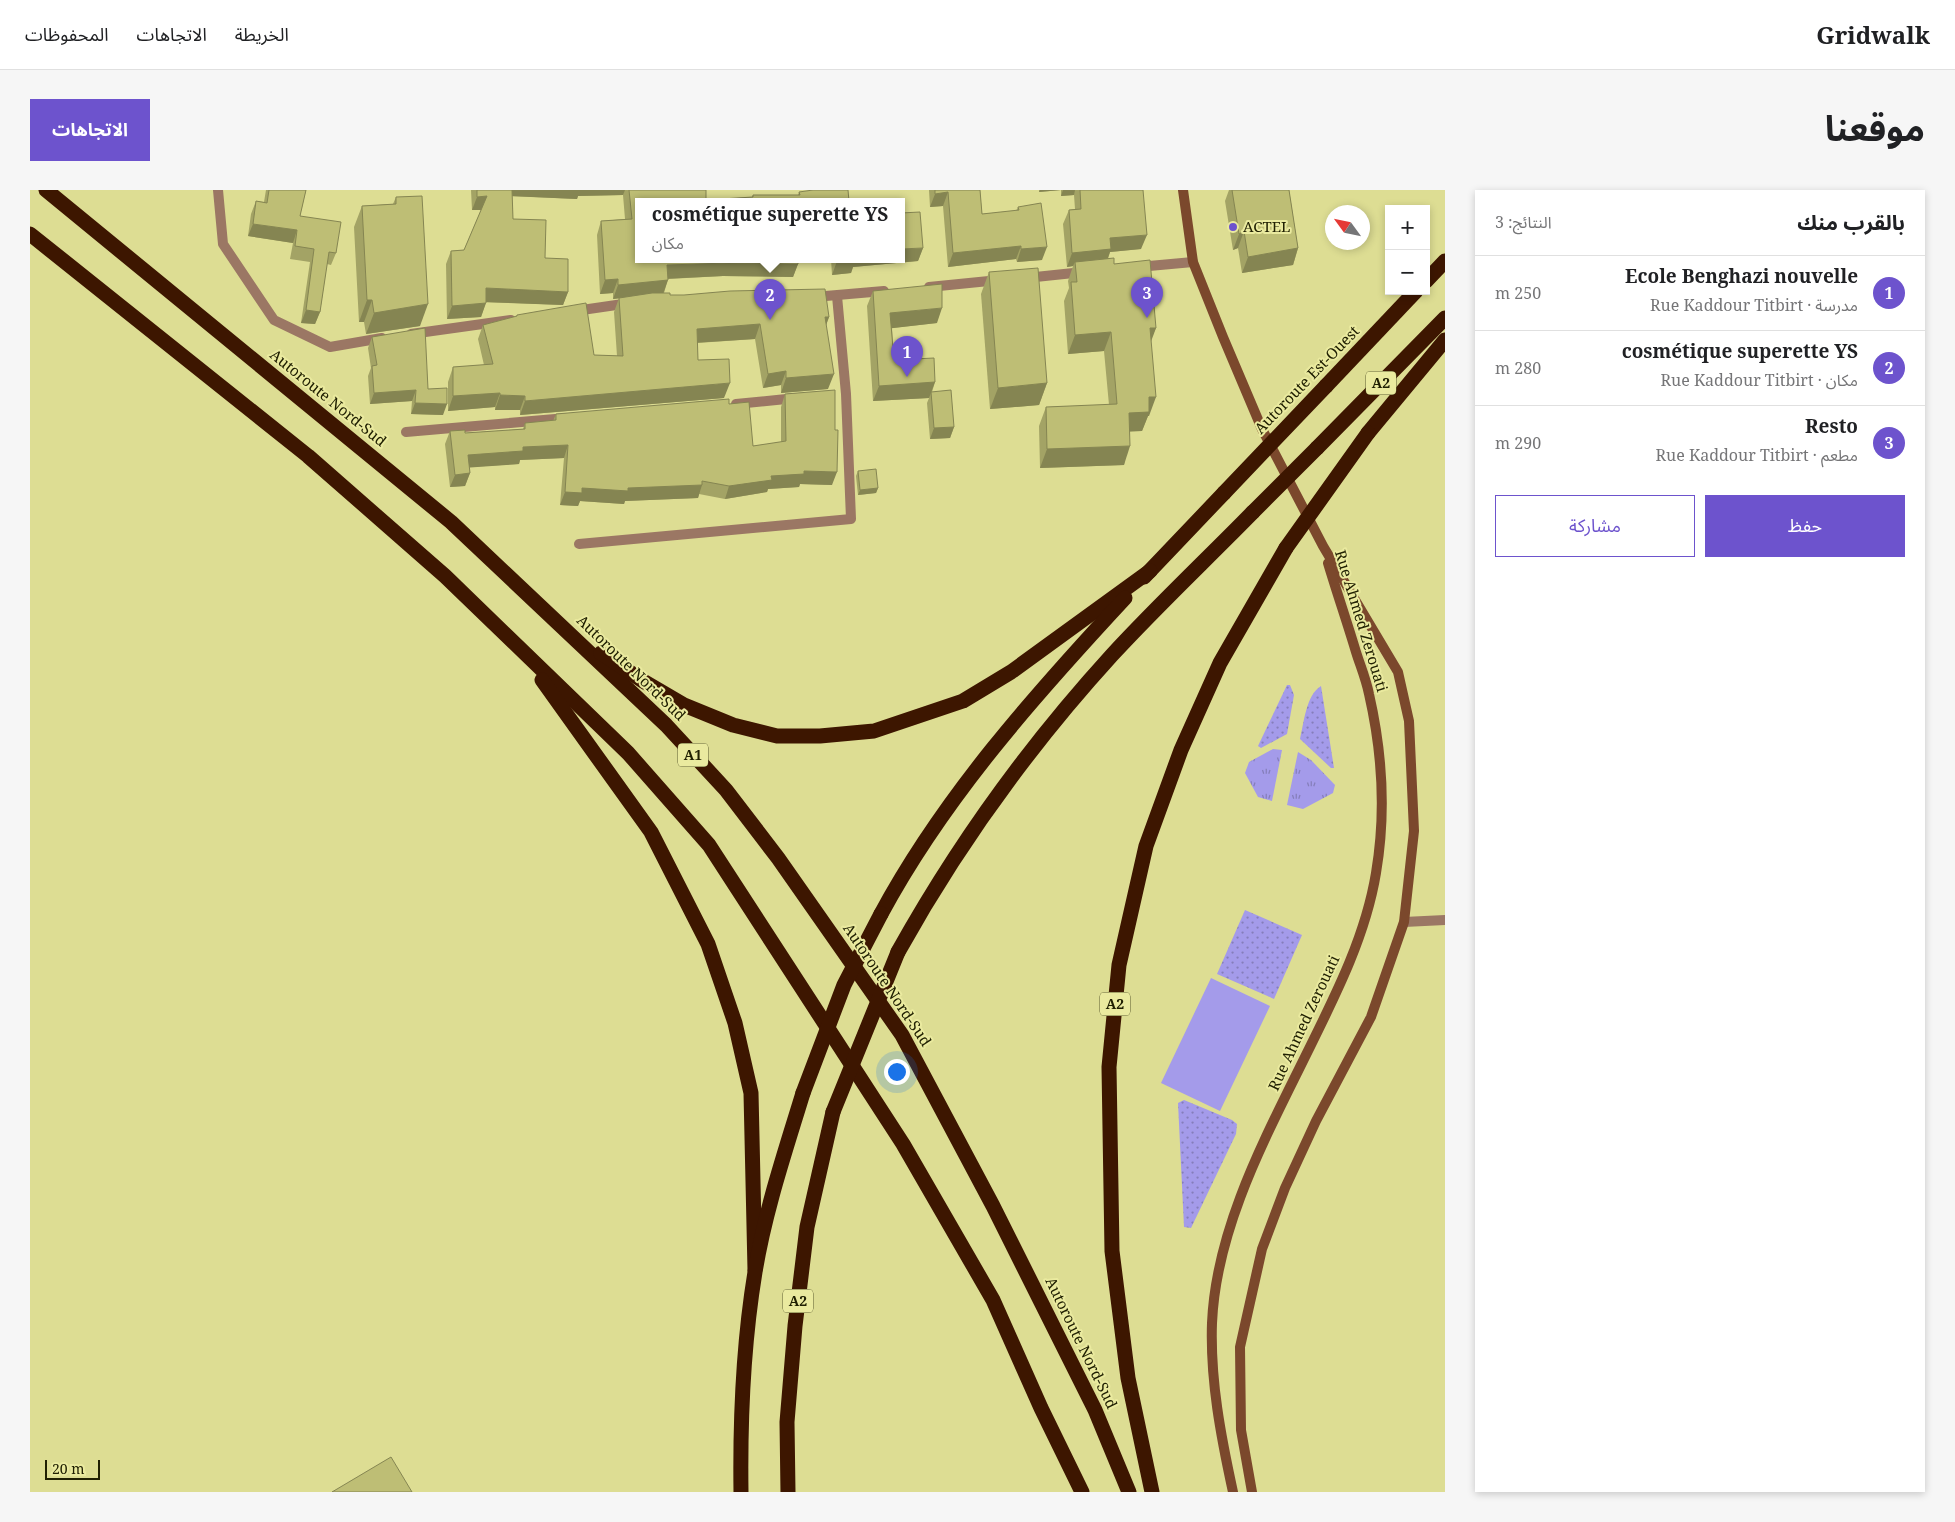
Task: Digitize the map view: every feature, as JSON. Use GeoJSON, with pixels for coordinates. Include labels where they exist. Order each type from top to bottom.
{"type":"FeatureCollection","features":[{"type":"Feature","properties":{"kind":"highway","name":"Autoroute Nord-Sud"},"geometry":{"type":"LineString","coordinates":[[46,190],[452,522],[666,725],[726,790],[778,858],[902,1035],[993,1206],[1095,1410],[1129,1492]]}},
{"type":"Feature","properties":{"kind":"highway"},"geometry":{"type":"LineString","coordinates":[[30,234],[308,456],[445,576],[628,753],[709,845],[903,1144],[993,1300],[1041,1408],[1082,1492]]}},
{"type":"Feature","properties":{"kind":"highway"},"geometry":{"type":"LineString","coordinates":[[1430,277],[1445,261]]}},
{"type":"Feature","properties":{"kind":"highway","name":"Autoroute Est-Ouest"},"geometry":{"type":"LineString","coordinates":[[1150,571],[1412,295]]}},
{"type":"Feature","properties":{"kind":"highway","name":"A2"},"geometry":{"type":"LineString","coordinates":[[788,1492],[787,1422],[794,1326],[807,1226],[832,1112],[898,952],[928,898],[976,826],[1046,733],[1112,655],[1445,318]]}},
{"type":"Feature","properties":{"kind":"highway","name":"A2"},"geometry":{"type":"LineString","coordinates":[[1152,1492],[1128,1378],[1112,1251],[1109,1067],[1119,964],[1146,846],[1181,750],[1220,663],[1286,548],[1368,433],[1445,340]]}},
{"type":"Feature","properties":{"kind":"highway"},"geometry":{"type":"LineString","coordinates":[[562,627],[641,680],[684,706],[733,725],[777,736],[820,736],[874,732],[963,701],[1011,672],[1150,571]]}},
{"type":"Feature","properties":{"kind":"highway"},"geometry":{"type":"LineString","coordinates":[[741,1492],[740,1438],[746,1332],[755,1270],[774,1185],[803,1093],[844,985],[904,871],[940,818],[1000,740],[1076,650],[1150,571]]}},
{"type":"Feature","properties":{"kind":"highway"},"geometry":{"type":"LineString","coordinates":[[516,645],[651,832],[708,944],[735,1023],[752,1093],[755,1270]]}},
{"type":"Feature","properties":{"kind":"main road"},"geometry":{"type":"LineString","coordinates":[[1183,190],[1193,262],[1262,429],[1322,546]]}},
{"type":"Feature","properties":{"kind":"main road","name":"Rue Ahmed Zerouati"},"geometry":{"type":"LineString","coordinates":[[1252,1492],[1241,1430],[1240,1347],[1262,1249],[1285,1188],[1316,1121],[1371,1016],[1404,922],[1414,831],[1409,721],[1398,672],[1322,546]]}},
{"type":"Feature","properties":{"kind":"main road","name":"Rue Ahmed Zerouati"},"geometry":{"type":"LineString","coordinates":[[1233,1492],[1220,1431],[1213,1362],[1213,1314],[1216,1286],[1240,1197],[1266,1137],[1342,983],[1364,922],[1376,874],[1381,817],[1380,765],[1369,693],[1322,546]]}},
{"type":"Feature","properties":{"kind":"street"},"geometry":{"type":"LineString","coordinates":[[218,190],[222,244],[274,320],[330,347],[520,318]]}},
{"type":"Feature","properties":{"kind":"street"},"geometry":{"type":"LineString","coordinates":[[1124,268],[1193,262]]}},
{"type":"Feature","properties":{"kind":"street"},"geometry":{"type":"LineString","coordinates":[[916,288],[1094,271]]}},
{"type":"Feature","properties":{"kind":"street"},"geometry":{"type":"LineString","coordinates":[[799,297],[838,296],[897,290]]}},
{"type":"Feature","properties":{"kind":"street"},"geometry":{"type":"LineString","coordinates":[[579,544],[851,519],[841,395],[838,296]]}},
{"type":"Feature","properties":{"kind":"street"},"geometry":{"type":"LineString","coordinates":[[568,312],[636,302]]}},
{"type":"Feature","properties":{"kind":"street"},"geometry":{"type":"LineString","coordinates":[[729,404],[807,398]]}},
{"type":"Feature","properties":{"kind":"street"},"geometry":{"type":"LineString","coordinates":[[406,432],[582,417]]}},
{"type":"Feature","properties":{"kind":"street"},"geometry":{"type":"LineString","coordinates":[[1404,922],[1445,920]]}},
{"type":"Feature","properties":{"kind":"green space"},"geometry":{"type":"Polygon","coordinates":[[[1287,685],[1290,685],[1294,695],[1287,734],[1261,748],[1258,746],[1287,685]]]}},
{"type":"Feature","properties":{"kind":"green space"},"geometry":{"type":"Polygon","coordinates":[[[1321,686],[1334,768],[1331,768],[1300,739],[1309,703],[1316,690],[1321,686]]]}},
{"type":"Feature","properties":{"kind":"green space"},"geometry":{"type":"Polygon","coordinates":[[[1273,749],[1282,750],[1272,801],[1258,797],[1245,773],[1249,762],[1273,749]]]}},
{"type":"Feature","properties":{"kind":"green space"},"geometry":{"type":"Polygon","coordinates":[[[1298,752],[1311,760],[1335,785],[1333,793],[1303,809],[1287,805],[1298,752]]]}},
{"type":"Feature","properties":{"kind":"green space"},"geometry":{"type":"Polygon","coordinates":[[[1245,910],[1302,935],[1274,999],[1217,974],[1245,910]]]}},
{"type":"Feature","properties":{"kind":"green space"},"geometry":{"type":"Polygon","coordinates":[[[1211,978],[1270,1006],[1220,1111],[1161,1083],[1211,978]]]}},
{"type":"Feature","properties":{"kind":"green space"},"geometry":{"type":"Polygon","coordinates":[[[1184,1100],[1232,1120],[1237,1124],[1236,1134],[1191,1228],[1184,1227],[1178,1103],[1184,1100]]]}},
{"type":"Feature","properties":{"kind":"building"},"geometry":{"type":"Polygon","coordinates":[[[269,190],[306,190],[300,216],[341,222],[336,253],[329,252],[320,312],[306,310],[314,249],[295,246],[297,230],[253,224],[256,201],[267,203],[269,190]]]}},
{"type":"Feature","properties":{"kind":"building"},"geometry":{"type":"Polygon","coordinates":[[[477,190],[512,190],[513,219],[546,220],[545,258],[568,259],[568,292],[486,288],[486,303],[452,306],[451,251],[464,250],[487,196],[477,197],[477,190]]]}},
{"type":"Feature","properties":{"kind":"building"},"geometry":{"type":"Polygon","coordinates":[[[629,190],[706,190],[706,198],[635,198],[635,263],[728,263],[667,265],[668,280],[618,285],[618,279],[605,280],[601,221],[632,219],[629,190]]]}},
{"type":"Feature","properties":{"kind":"building"},"geometry":{"type":"Polygon","coordinates":[[[813,190],[848,190],[849,198],[737,198],[753,197],[753,195],[800,195],[799,192],[813,190]]]}},
{"type":"Feature","properties":{"kind":"building"},"geometry":{"type":"Polygon","coordinates":[[[935,190],[980,190],[982,214],[1019,210],[1018,207],[1041,203],[1047,247],[1021,249],[1021,246],[953,253],[948,192],[935,194],[935,190]]]}},
{"type":"Feature","properties":{"kind":"building"},"geometry":{"type":"Polygon","coordinates":[[[1080,190],[1143,190],[1147,235],[1110,238],[1111,249],[1072,253],[1069,210],[1081,209],[1080,190]]]}},
{"type":"Feature","properties":{"kind":"building"},"geometry":{"type":"Polygon","coordinates":[[[1232,190],[1289,190],[1298,248],[1248,257],[1244,231],[1239,234],[1232,190]]]}},
{"type":"Feature","properties":{"kind":"building"},"geometry":{"type":"Polygon","coordinates":[[[422,196],[428,304],[374,313],[372,300],[367,300],[362,206],[396,204],[396,197],[422,196]]]}},
{"type":"Feature","properties":{"kind":"building"},"geometry":{"type":"Polygon","coordinates":[[[920,212],[923,248],[905,249],[905,213],[920,212]]]}},
{"type":"Feature","properties":{"kind":"building"},"geometry":{"type":"Polygon","coordinates":[[[1114,258],[1114,264],[1150,260],[1156,328],[1150,328],[1156,397],[1149,397],[1149,412],[1129,413],[1130,446],[1047,449],[1046,407],[1117,404],[1111,332],[1075,335],[1071,282],[1077,282],[1075,262],[1114,258]]]}},
{"type":"Feature","properties":{"kind":"building"},"geometry":{"type":"Polygon","coordinates":[[[728,263],[798,263],[798,264],[728,263]]]}},
{"type":"Feature","properties":{"kind":"building"},"geometry":{"type":"Polygon","coordinates":[[[1038,268],[1047,383],[998,388],[989,272],[1038,268]]]}},
{"type":"Feature","properties":{"kind":"building"},"geometry":{"type":"Polygon","coordinates":[[[942,284],[942,308],[890,313],[894,360],[934,358],[935,382],[879,386],[873,291],[942,284]]]}},
{"type":"Feature","properties":{"kind":"building"},"geometry":{"type":"Polygon","coordinates":[[[825,289],[829,317],[825,317],[834,374],[786,378],[786,371],[768,374],[760,324],[697,329],[698,360],[729,359],[730,383],[525,401],[525,396],[500,395],[500,393],[453,396],[453,367],[493,364],[483,325],[517,315],[586,303],[594,355],[623,356],[619,298],[652,293],[684,295],[730,291],[825,289]]]}},
{"type":"Feature","properties":{"kind":"building"},"geometry":{"type":"Polygon","coordinates":[[[425,328],[428,389],[447,388],[447,404],[415,403],[416,390],[374,393],[372,366],[377,365],[372,337],[425,328]]]}},
{"type":"Feature","properties":{"kind":"building"},"geometry":{"type":"Polygon","coordinates":[[[835,390],[835,430],[838,430],[837,472],[804,471],[804,474],[771,476],[772,480],[729,486],[702,481],[702,485],[628,488],[628,491],[582,488],[582,493],[565,492],[568,445],[523,447],[523,451],[468,455],[470,473],[455,475],[450,431],[465,430],[465,433],[525,429],[525,423],[556,420],[556,414],[729,399],[729,404],[749,402],[753,446],[786,441],[785,394],[835,390]]]}},
{"type":"Feature","properties":{"kind":"building"},"geometry":{"type":"Polygon","coordinates":[[[951,390],[954,427],[934,428],[931,392],[951,390]]]}},
{"type":"Feature","properties":{"kind":"building"},"geometry":{"type":"Polygon","coordinates":[[[876,469],[878,488],[860,490],[858,471],[876,469]]]}},
{"type":"Feature","properties":{"kind":"building"},"geometry":{"type":"Polygon","coordinates":[[[391,1457],[412,1492],[332,1492],[391,1457]]]}},
{"type":"Feature","properties":{"kind":"place","name":"ACTEL"},"geometry":{"type":"Point","coordinates":[1233,227]}},
{"type":"Feature","properties":{"kind":"place","name":"Resto"},"geometry":{"type":"Point","coordinates":[1147,318]}},
{"type":"Feature","properties":{"kind":"place","name":"cosmétique superette YS"},"geometry":{"type":"Point","coordinates":[770,320]}},
{"type":"Feature","properties":{"kind":"place","name":"Ecole Benghazi nouvelle"},"geometry":{"type":"Point","coordinates":[907,377]}}]}
